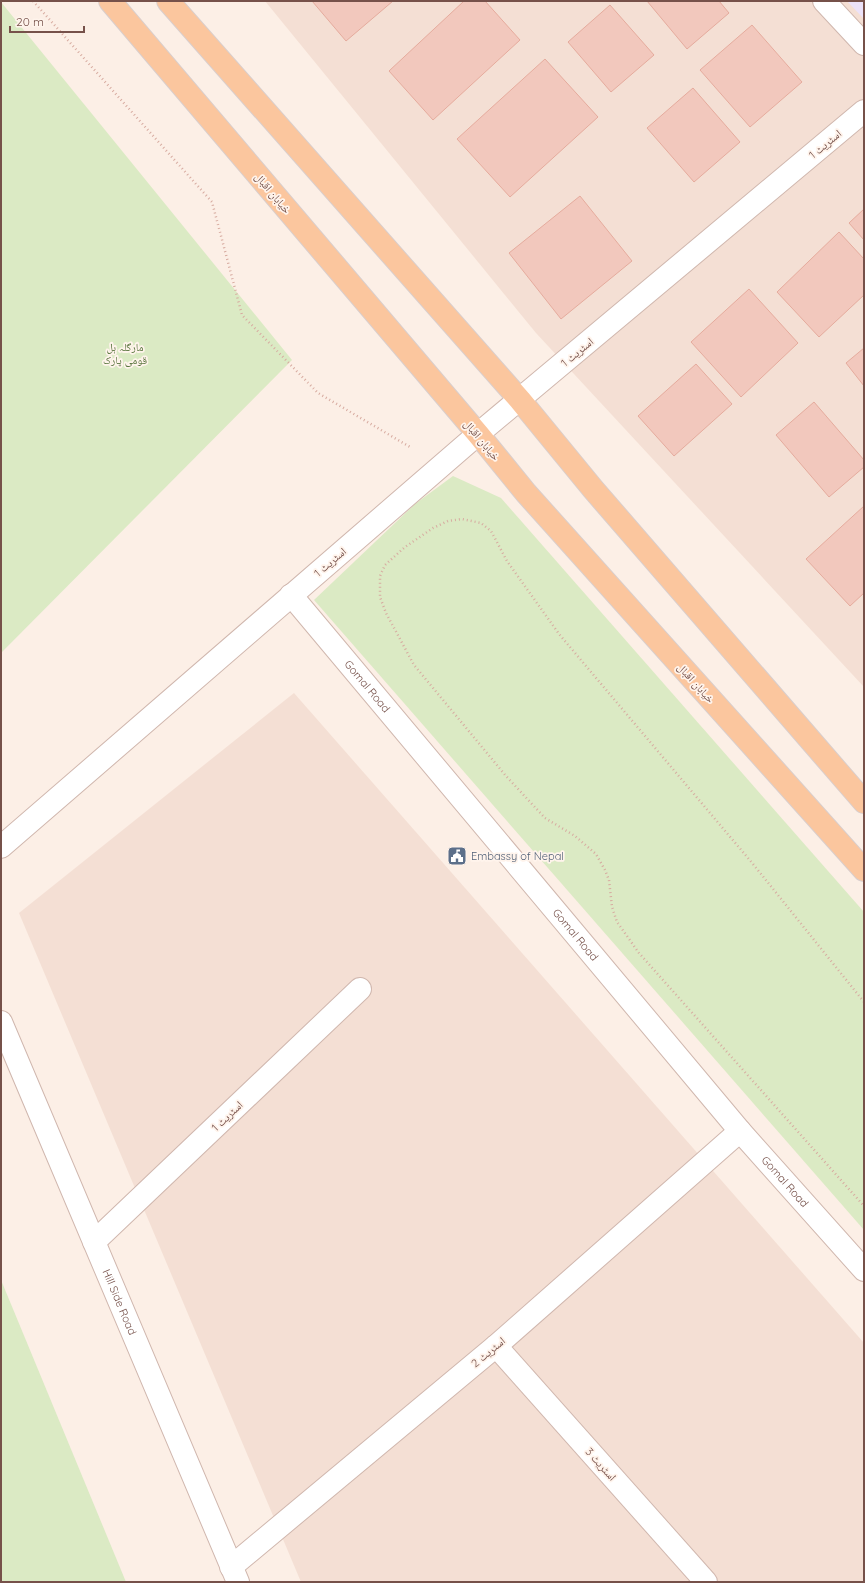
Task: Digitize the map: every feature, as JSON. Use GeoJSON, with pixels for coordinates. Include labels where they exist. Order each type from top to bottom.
{"type":"FeatureCollection","features":[{"type":"Feature","properties":{"kind":"main road","name":"خیابان اقبال"},"geometry":{"type":"LineString","coordinates":[[110,1],[478,434],[526,493],[864,870]]}},
{"type":"Feature","properties":{"kind":"main road"},"geometry":{"type":"LineString","coordinates":[[168,1],[520,400],[593,489],[864,802]]}},
{"type":"Feature","properties":{"kind":"street"},"geometry":{"type":"LineString","coordinates":[[824,1],[864,44]]}},
{"type":"Feature","properties":{"kind":"street","name":"اسٹریٹ 1"},"geometry":{"type":"LineString","coordinates":[[1,847],[478,434],[864,112]]}},
{"type":"Feature","properties":{"kind":"street","name":"Gomal Road"},"geometry":{"type":"LineString","coordinates":[[291,595],[740,1131],[864,1270]]}},
{"type":"Feature","properties":{"kind":"street","name":"اسٹریٹ 1"},"geometry":{"type":"LineString","coordinates":[[94,1242],[360,989]]}},
{"type":"Feature","properties":{"kind":"street","name":"Hill Side Road"},"geometry":{"type":"LineString","coordinates":[[1,1022],[234,1574]]}},
{"type":"Feature","properties":{"kind":"street","name":"اسٹریٹ 2"},"geometry":{"type":"LineString","coordinates":[[234,1574],[740,1131]]}},
{"type":"Feature","properties":{"kind":"street","name":"اسٹریٹ 3"},"geometry":{"type":"LineString","coordinates":[[496,1346],[706,1582]]}},
{"type":"Feature","properties":{"kind":"path"},"geometry":{"type":"LineString","coordinates":[[33,1],[212,202],[242,315],[318,393],[410,447]]}},
{"type":"Feature","properties":{"kind":"path"},"geometry":{"type":"LineString","coordinates":[[864,1002],[753,864],[559,634],[507,561],[491,531],[481,523],[462,519],[448,521],[433,528],[405,547],[385,565],[380,576],[380,597],[386,613],[414,665],[506,776],[545,818],[575,836],[596,854],[609,880],[612,907],[617,922],[639,953],[864,1206]]}},
{"type":"Feature","properties":{"kind":"shaded area"},"geometry":{"type":"Polygon","coordinates":[[[265,1],[864,1],[864,687],[536,333],[265,1]]]}},
{"type":"Feature","properties":{"kind":"shaded area"},"geometry":{"type":"Polygon","coordinates":[[[847,1],[864,1],[864,19],[847,1]]]}},
{"type":"Feature","properties":{"kind":"shaded area"},"geometry":{"type":"Polygon","coordinates":[[[294,693],[864,1343],[864,1582],[301,1582],[19,913],[294,693]]]}},
{"type":"Feature","properties":{"kind":"green space","name":"مارگلہ ہل قومی پارک"},"geometry":{"type":"Polygon","coordinates":[[[1,2],[292,360],[1,653],[1,2]]]}},
{"type":"Feature","properties":{"kind":"green space"},"geometry":{"type":"Polygon","coordinates":[[[453,476],[501,498],[864,912],[864,1230],[314,600],[415,504],[453,476]]]}},
{"type":"Feature","properties":{"kind":"green space"},"geometry":{"type":"Polygon","coordinates":[[[1,1280],[126,1582],[1,1582],[1,1280]]]}},
{"type":"Feature","properties":{"kind":"building"},"geometry":{"type":"Polygon","coordinates":[[[312,1],[393,1],[346,41],[312,1]]]}},
{"type":"Feature","properties":{"kind":"building"},"geometry":{"type":"Polygon","coordinates":[[[464,1],[485,1],[520,40],[433,120],[389,71],[464,1]]]}},
{"type":"Feature","properties":{"kind":"building"},"geometry":{"type":"Polygon","coordinates":[[[647,1],[719,1],[729,13],[687,49],[647,1]]]}},
{"type":"Feature","properties":{"kind":"building"},"geometry":{"type":"Polygon","coordinates":[[[610,5],[654,55],[611,92],[568,42],[610,5]]]}},
{"type":"Feature","properties":{"kind":"building"},"geometry":{"type":"Polygon","coordinates":[[[752,25],[802,82],[750,127],[700,70],[752,25]]]}},
{"type":"Feature","properties":{"kind":"building"},"geometry":{"type":"Polygon","coordinates":[[[545,59],[598,117],[510,197],[457,139],[545,59]]]}},
{"type":"Feature","properties":{"kind":"building"},"geometry":{"type":"Polygon","coordinates":[[[693,88],[740,142],[694,182],[647,128],[693,88]]]}},
{"type":"Feature","properties":{"kind":"building"},"geometry":{"type":"Polygon","coordinates":[[[580,196],[632,261],[561,319],[509,253],[580,196]]]}},
{"type":"Feature","properties":{"kind":"building"},"geometry":{"type":"Polygon","coordinates":[[[864,209],[864,240],[849,223],[864,209]]]}},
{"type":"Feature","properties":{"kind":"building"},"geometry":{"type":"Polygon","coordinates":[[[839,232],[864,259],[864,295],[819,337],[777,292],[839,232]]]}},
{"type":"Feature","properties":{"kind":"building"},"geometry":{"type":"Polygon","coordinates":[[[749,289],[798,343],[741,397],[691,342],[749,289]]]}},
{"type":"Feature","properties":{"kind":"building"},"geometry":{"type":"Polygon","coordinates":[[[864,348],[864,386],[846,363],[864,348]]]}},
{"type":"Feature","properties":{"kind":"building"},"geometry":{"type":"Polygon","coordinates":[[[696,364],[732,404],[674,456],[638,416],[696,364]]]}},
{"type":"Feature","properties":{"kind":"building"},"geometry":{"type":"Polygon","coordinates":[[[814,402],[864,460],[864,467],[829,497],[776,435],[814,402]]]}},
{"type":"Feature","properties":{"kind":"building"},"geometry":{"type":"Polygon","coordinates":[[[864,506],[864,593],[850,606],[806,559],[864,506]]]}},
{"type":"Feature","properties":{"kind":"place","name":"Embassy of Nepal"},"geometry":{"type":"Point","coordinates":[457,856]}}]}
